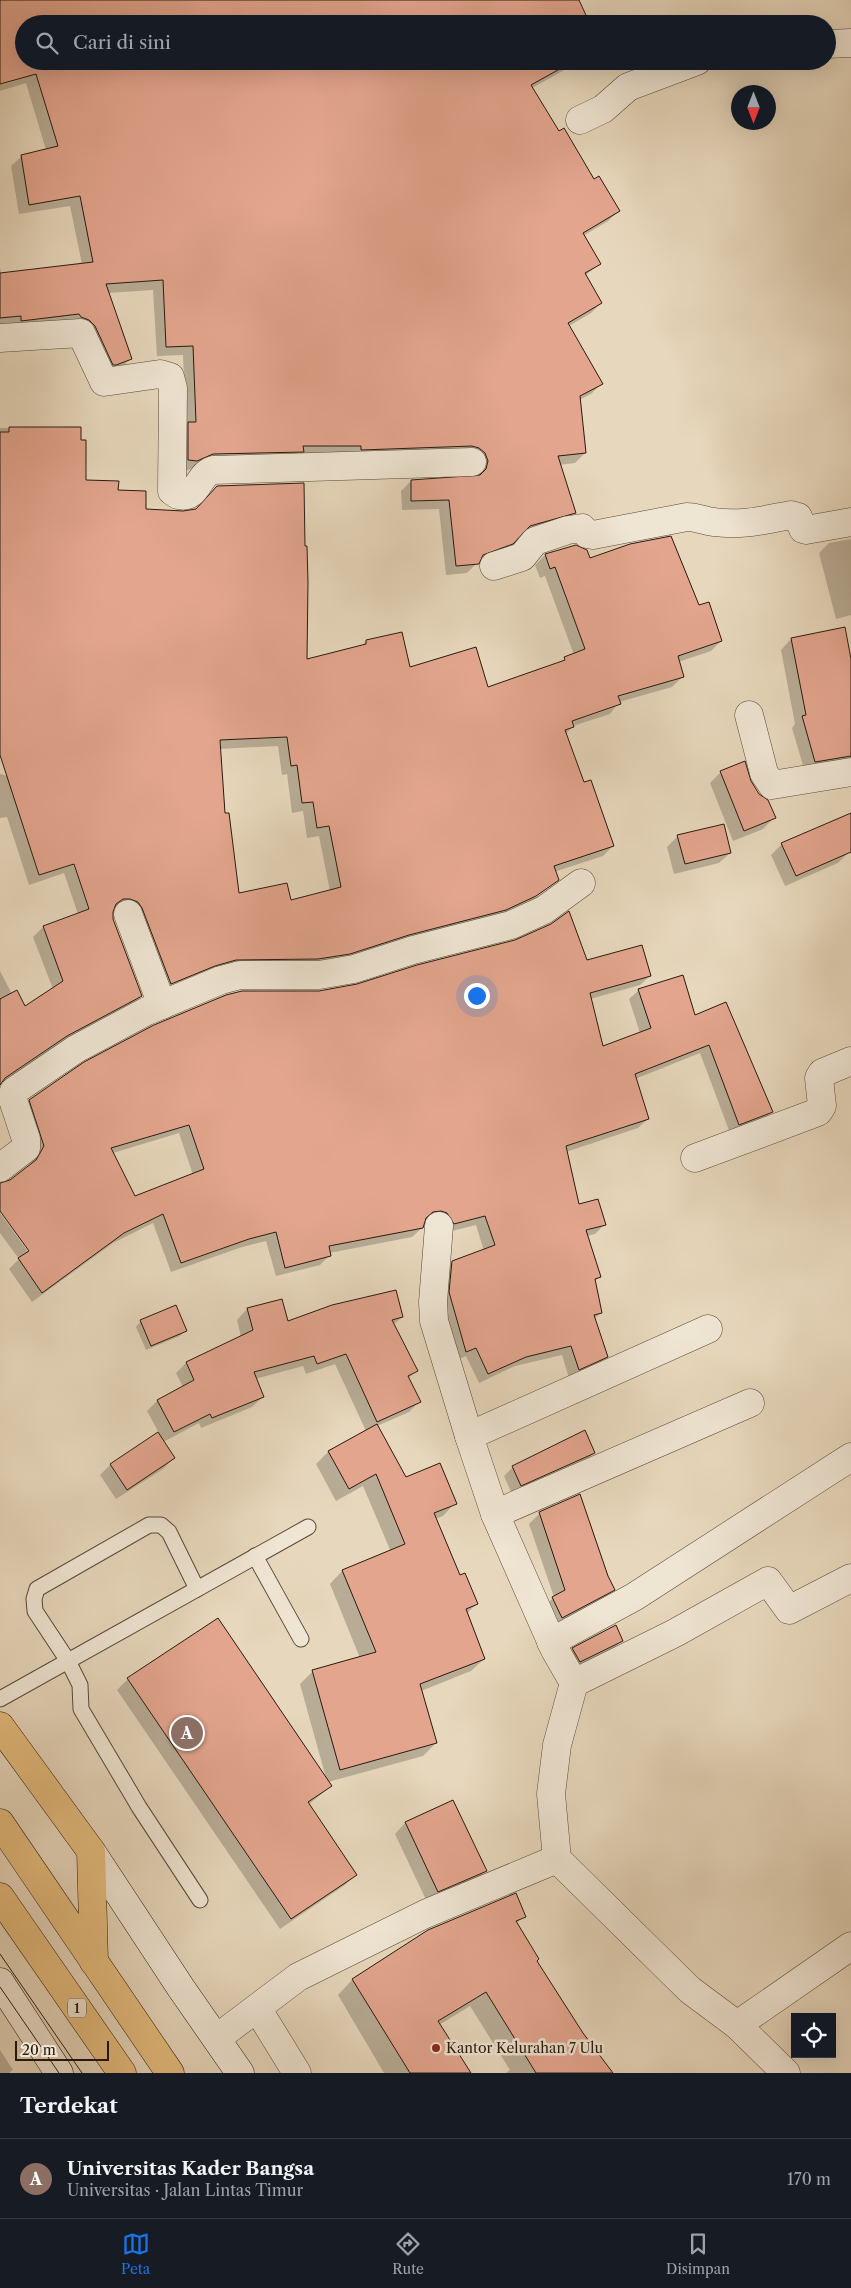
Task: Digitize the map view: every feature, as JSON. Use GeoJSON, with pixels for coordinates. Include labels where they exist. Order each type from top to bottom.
{"type":"FeatureCollection","features":[{"type":"Feature","properties":{"kind":"highway"},"geometry":{"type":"LineString","coordinates":[[0,1726],[91,1851],[94,1962]]}},
{"type":"Feature","properties":{"kind":"highway"},"geometry":{"type":"LineString","coordinates":[[0,1823],[170,2073]]}},
{"type":"Feature","properties":{"kind":"highway"},"geometry":{"type":"LineString","coordinates":[[0,1897],[33,1944]]}},
{"type":"Feature","properties":{"kind":"highway"},"geometry":{"type":"LineString","coordinates":[[0,1934],[33,1944]]}},
{"type":"Feature","properties":{"kind":"highway","name":"1"},"geometry":{"type":"LineString","coordinates":[[33,1944],[122,2073]]}},
{"type":"Feature","properties":{"kind":"street"},"geometry":{"type":"LineString","coordinates":[[836,44],[851,43]]}},
{"type":"Feature","properties":{"kind":"street"},"geometry":{"type":"LineString","coordinates":[[580,120],[603,109],[628,87],[673,70]]}},
{"type":"Feature","properties":{"kind":"street"},"geometry":{"type":"LineString","coordinates":[[0,338],[80,333],[104,382],[160,374],[170,378],[173,388],[172,491],[182,496],[194,491],[204,473],[213,470],[472,462]]}},
{"type":"Feature","properties":{"kind":"street"},"geometry":{"type":"LineString","coordinates":[[494,566],[522,556],[535,542],[573,528],[582,528],[587,534],[593,535],[687,517],[697,517],[714,522],[748,523],[791,515],[798,517],[803,528],[806,530],[851,522]]}},
{"type":"Feature","properties":{"kind":"street"},"geometry":{"type":"LineString","coordinates":[[749,715],[764,773],[772,785],[851,772]]}},
{"type":"Feature","properties":{"kind":"street"},"geometry":{"type":"LineString","coordinates":[[0,1168],[26,1148],[26,1139],[12,1097],[14,1091],[76,1049],[162,1005],[230,977],[332,974],[413,950],[490,932],[544,910],[581,883]]}},
{"type":"Feature","properties":{"kind":"street"},"geometry":{"type":"LineString","coordinates":[[128,914],[162,1005]]}},
{"type":"Feature","properties":{"kind":"street"},"geometry":{"type":"LineString","coordinates":[[695,1158],[818,1112],[822,1106],[819,1078],[822,1073],[851,1061]]}},
{"type":"Feature","properties":{"kind":"street"},"geometry":{"type":"LineString","coordinates":[[438,1226],[434,1321],[495,1514],[551,1642],[574,1683],[557,1745],[551,1794],[547,1863]]}},
{"type":"Feature","properties":{"kind":"street"},"geometry":{"type":"LineString","coordinates":[[469,1436],[708,1329]]}},
{"type":"Feature","properties":{"kind":"street"},"geometry":{"type":"LineString","coordinates":[[495,1514],[750,1403]]}},
{"type":"Feature","properties":{"kind":"street"},"geometry":{"type":"LineString","coordinates":[[551,1642],[634,1597],[851,1457]]}},
{"type":"Feature","properties":{"kind":"street"},"geometry":{"type":"LineString","coordinates":[[574,1683],[675,1634],[768,1581],[789,1610],[851,1578]]}},
{"type":"Feature","properties":{"kind":"street"},"geometry":{"type":"LineString","coordinates":[[91,1851],[181,1988],[240,2073]]}},
{"type":"Feature","properties":{"kind":"street"},"geometry":{"type":"LineString","coordinates":[[217,2038],[298,1977],[425,1914],[547,1863]]}},
{"type":"Feature","properties":{"kind":"street"},"geometry":{"type":"LineString","coordinates":[[547,1863],[690,1990],[737,2025],[786,2073]]}},
{"type":"Feature","properties":{"kind":"street"},"geometry":{"type":"LineString","coordinates":[[737,2025],[851,1946]]}},
{"type":"Feature","properties":{"kind":"street"},"geometry":{"type":"LineString","coordinates":[[0,1982],[58,2073]]}},
{"type":"Feature","properties":{"kind":"street"},"geometry":{"type":"LineString","coordinates":[[258,2008],[297,2073]]}},
{"type":"Feature","properties":{"kind":"lane"},"geometry":{"type":"LineString","coordinates":[[197,1589],[169,1532],[161,1525],[149,1525],[37,1590],[34,1599],[35,1611],[68,1661],[80,1685],[80,1708],[139,1807],[200,1900]]}},
{"type":"Feature","properties":{"kind":"lane"},"geometry":{"type":"LineString","coordinates":[[0,1699],[308,1527]]}},
{"type":"Feature","properties":{"kind":"lane"},"geometry":{"type":"LineString","coordinates":[[255,1556],[301,1639]]}},
{"type":"Feature","properties":{"kind":"building"},"geometry":{"type":"Polygon","coordinates":[[[0,0],[579,0],[586,15],[15,15],[15,70],[558,70],[531,85],[559,131],[564,128],[594,179],[599,176],[620,211],[583,233],[601,264],[585,273],[602,303],[568,323],[603,384],[580,396],[586,453],[558,456],[576,513],[530,526],[513,544],[483,555],[479,564],[456,566],[449,500],[411,501],[411,480],[480,475],[486,469],[488,461],[485,453],[479,448],[472,446],[361,450],[361,446],[303,446],[304,452],[213,454],[197,461],[188,460],[188,422],[196,422],[193,346],[166,347],[163,280],[106,284],[132,359],[116,365],[113,365],[95,326],[79,314],[21,321],[21,316],[0,318],[0,273],[93,262],[80,196],[29,205],[21,155],[58,146],[36,74],[0,84],[0,0]]]}},
{"type":"Feature","properties":{"kind":"building"},"geometry":{"type":"Polygon","coordinates":[[[9,427],[81,427],[81,440],[86,440],[86,480],[119,481],[118,490],[146,491],[146,509],[183,511],[196,509],[217,486],[304,483],[305,546],[307,546],[308,582],[307,659],[366,644],[366,640],[402,632],[410,667],[476,647],[488,687],[565,660],[564,657],[585,649],[555,567],[550,569],[545,554],[576,545],[587,550],[590,558],[630,544],[671,536],[699,605],[709,602],[722,641],[678,656],[684,677],[618,696],[621,704],[572,721],[574,727],[565,730],[584,782],[591,780],[614,846],[554,866],[559,880],[536,896],[506,910],[409,935],[350,954],[318,959],[236,960],[215,966],[171,984],[142,908],[138,902],[123,899],[116,904],[113,919],[142,996],[67,1036],[5,1078],[0,1085],[0,999],[17,990],[25,1006],[63,981],[43,926],[89,909],[74,864],[39,875],[0,755],[0,432],[9,432],[9,427]],[[287,737],[220,740],[225,813],[229,813],[239,893],[287,883],[291,900],[341,887],[329,826],[317,828],[313,802],[302,803],[297,765],[291,766],[287,737]]]}},
{"type":"Feature","properties":{"kind":"building"},"geometry":{"type":"Polygon","coordinates":[[[845,627],[851,659],[851,756],[815,762],[802,716],[806,715],[791,638],[845,627]]]}},
{"type":"Feature","properties":{"kind":"building"},"geometry":{"type":"Polygon","coordinates":[[[745,761],[751,781],[759,794],[768,800],[776,818],[744,831],[720,771],[745,761]]]}},
{"type":"Feature","properties":{"kind":"building"},"geometry":{"type":"Polygon","coordinates":[[[851,813],[851,852],[796,876],[781,843],[851,813]]]}},
{"type":"Feature","properties":{"kind":"building"},"geometry":{"type":"Polygon","coordinates":[[[724,824],[731,853],[685,864],[677,835],[724,824]]]}},
{"type":"Feature","properties":{"kind":"building"},"geometry":{"type":"Polygon","coordinates":[[[569,911],[587,960],[642,945],[651,976],[590,993],[603,1046],[651,1028],[638,989],[683,975],[695,1015],[726,1002],[773,1112],[739,1125],[709,1045],[635,1074],[649,1119],[566,1146],[579,1204],[598,1199],[606,1225],[586,1230],[601,1277],[595,1279],[602,1313],[594,1315],[608,1357],[579,1370],[571,1346],[526,1357],[488,1374],[476,1348],[466,1352],[449,1292],[452,1261],[495,1245],[485,1216],[454,1224],[447,1213],[441,1211],[433,1212],[426,1218],[423,1228],[329,1246],[331,1256],[285,1268],[276,1232],[249,1239],[181,1263],[163,1214],[124,1233],[42,1293],[18,1258],[29,1251],[0,1211],[0,1183],[10,1180],[36,1160],[44,1146],[29,1100],[84,1062],[154,1025],[226,995],[242,991],[319,991],[357,984],[417,965],[515,940],[551,924],[569,911]],[[189,1125],[111,1148],[135,1196],[204,1169],[189,1125]]]}},
{"type":"Feature","properties":{"kind":"building"},"geometry":{"type":"Polygon","coordinates":[[[396,1290],[403,1317],[392,1320],[418,1371],[408,1376],[421,1402],[377,1422],[346,1354],[317,1364],[314,1356],[254,1372],[264,1397],[212,1418],[210,1414],[174,1432],[157,1400],[194,1380],[186,1362],[253,1330],[247,1308],[282,1299],[288,1321],[332,1305],[396,1290]]]}},
{"type":"Feature","properties":{"kind":"building"},"geometry":{"type":"Polygon","coordinates":[[[176,1305],[187,1331],[151,1346],[140,1320],[176,1305]]]}},
{"type":"Feature","properties":{"kind":"building"},"geometry":{"type":"Polygon","coordinates":[[[377,1424],[406,1477],[440,1463],[457,1504],[434,1513],[460,1575],[465,1573],[478,1604],[466,1609],[485,1659],[420,1684],[437,1743],[340,1770],[312,1670],[376,1652],[342,1570],[405,1544],[376,1474],[349,1489],[328,1451],[377,1424]]]}},
{"type":"Feature","properties":{"kind":"building"},"geometry":{"type":"Polygon","coordinates":[[[585,1430],[595,1453],[521,1486],[512,1466],[585,1430]]]}},
{"type":"Feature","properties":{"kind":"building"},"geometry":{"type":"Polygon","coordinates":[[[158,1432],[175,1458],[127,1490],[110,1464],[158,1432]]]}},
{"type":"Feature","properties":{"kind":"building"},"geometry":{"type":"Polygon","coordinates":[[[580,1494],[608,1576],[615,1590],[562,1618],[552,1597],[565,1590],[539,1512],[580,1494]]]}},
{"type":"Feature","properties":{"kind":"building"},"geometry":{"type":"Polygon","coordinates":[[[218,1618],[332,1786],[308,1802],[357,1875],[291,1919],[127,1678],[218,1618]]]}},
{"type":"Feature","properties":{"kind":"building"},"geometry":{"type":"Polygon","coordinates":[[[616,1625],[623,1641],[580,1662],[572,1648],[616,1625]]]}},
{"type":"Feature","properties":{"kind":"building"},"geometry":{"type":"Polygon","coordinates":[[[453,1800],[487,1871],[438,1892],[405,1822],[453,1800]]]}},
{"type":"Feature","properties":{"kind":"building"},"geometry":{"type":"Polygon","coordinates":[[[516,1893],[526,1917],[516,1921],[539,1959],[537,1961],[583,2033],[613,2073],[536,2073],[486,1992],[438,2021],[471,2073],[410,2073],[352,1979],[428,1930],[516,1893]]]}},
{"type":"Feature","properties":{"kind":"tram line"},"geometry":{"type":"LineString","coordinates":[[0,1954],[82,2073]]}},
{"type":"Feature","properties":{"kind":"tram line"},"geometry":{"type":"LineString","coordinates":[[0,1987],[59,2073]]}},
{"type":"Feature","properties":{"kind":"place","name":"Universitas Kader Bangsa"},"geometry":{"type":"Point","coordinates":[187,1733]}},
{"type":"Feature","properties":{"kind":"place","name":"Kantor Kelurahan 7 Ulu"},"geometry":{"type":"Point","coordinates":[436,2048]}}]}
